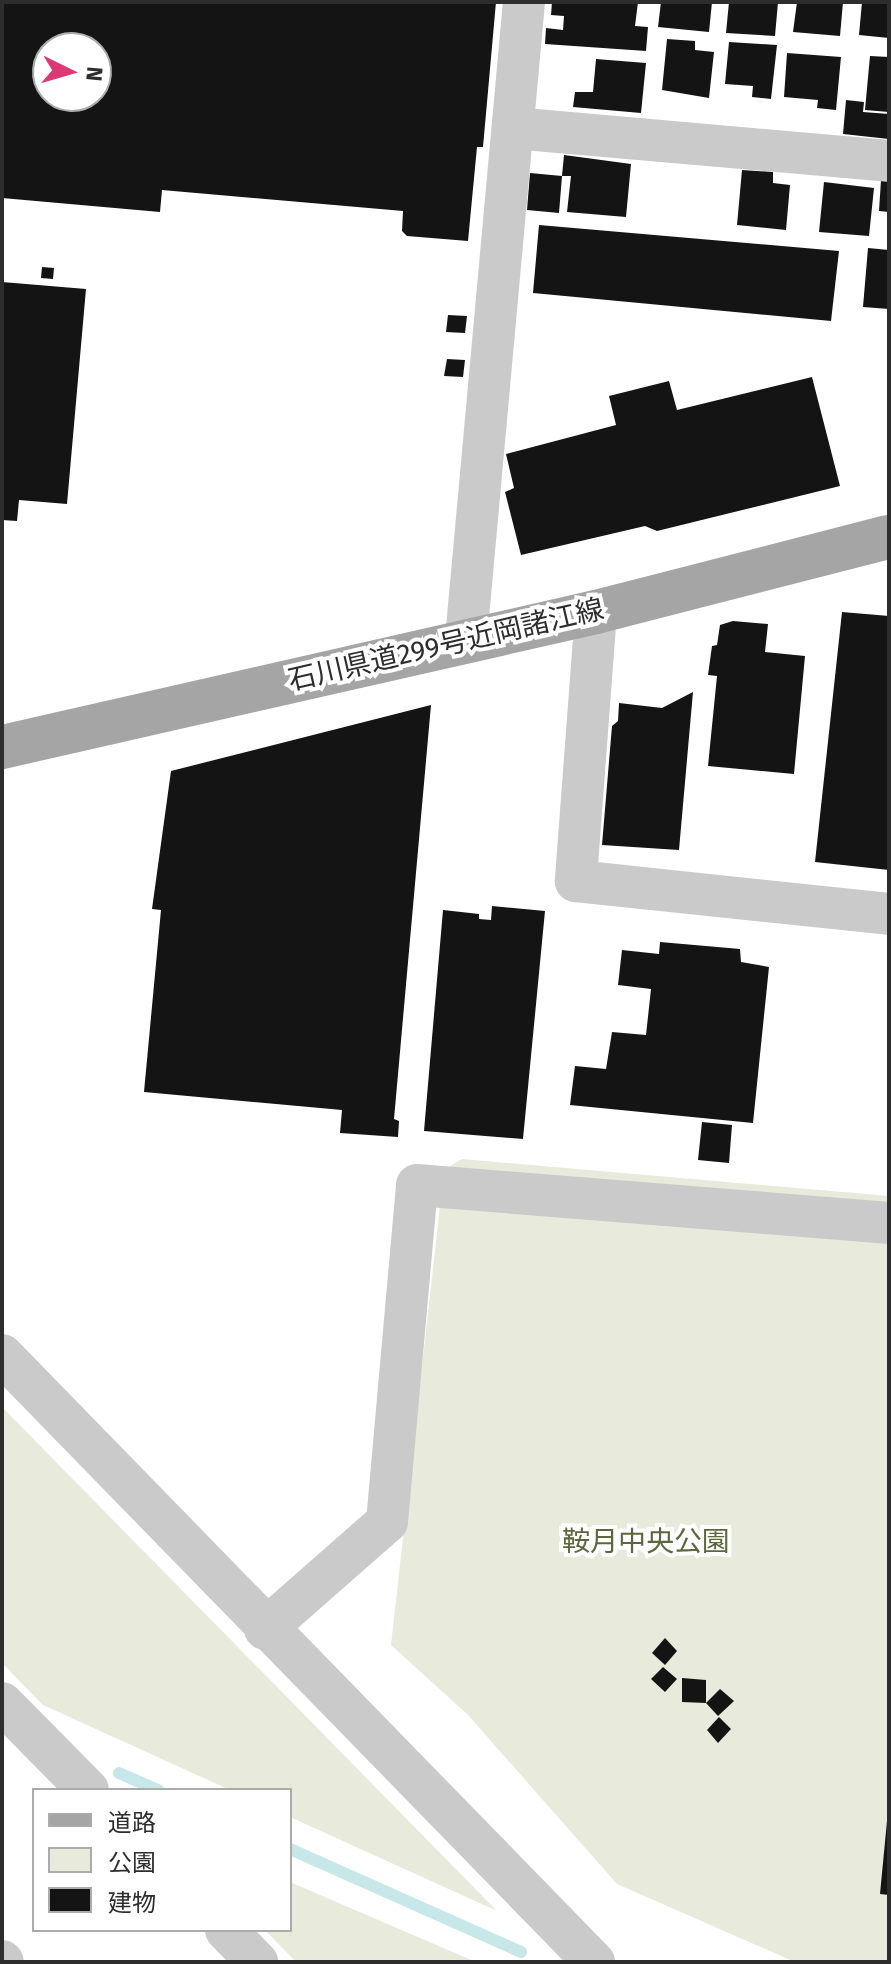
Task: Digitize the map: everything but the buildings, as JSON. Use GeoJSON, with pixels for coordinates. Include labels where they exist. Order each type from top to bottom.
{"type":"FeatureCollection","features":[{"type":"Feature","properties":{"kind":"main road","name":"石川県道299号近岡諸江線"},"geometry":{"type":"LineString","coordinates":[[2,747],[466,639],[596,612],[889,537]]}},
{"type":"Feature","properties":{"kind":"street"},"geometry":{"type":"LineString","coordinates":[[466,639],[524,2]]}},
{"type":"Feature","properties":{"kind":"street"},"geometry":{"type":"LineString","coordinates":[[513,128],[889,161]]}},
{"type":"Feature","properties":{"kind":"street"},"geometry":{"type":"LineString","coordinates":[[596,612],[576,881],[889,914]]}},
{"type":"Feature","properties":{"kind":"street"},"geometry":{"type":"LineString","coordinates":[[265,1629],[387,1522],[417,1185],[889,1223]]}},
{"type":"Feature","properties":{"kind":"street"},"geometry":{"type":"LineString","coordinates":[[2,1355],[265,1629],[594,1962]]}},
{"type":"Feature","properties":{"kind":"street"},"geometry":{"type":"LineString","coordinates":[[2,1703],[86,1788]]}},
{"type":"Feature","properties":{"kind":"street"},"geometry":{"type":"LineString","coordinates":[[228,1932],[257,1962]]}},
{"type":"Feature","properties":{"kind":"green space","name":"鞍月中央公園"},"geometry":{"type":"Polygon","coordinates":[[[462,1159],[889,1196],[889,1962],[795,1962],[617,1884],[468,1715],[391,1645],[444,1170],[462,1159]]]}},
{"type":"Feature","properties":{"kind":"green space"},"geometry":{"type":"Polygon","coordinates":[[[2,1407],[497,1911],[292,1818],[292,1788],[226,1788],[43,1705],[2,1663],[2,1407]]]}},
{"type":"Feature","properties":{"kind":"green space"},"geometry":{"type":"Polygon","coordinates":[[[292,1883],[476,1962],[296,1962],[267,1932],[292,1932],[292,1883]]]}},
{"type":"Feature","properties":{"kind":"waterway"},"geometry":{"type":"LineString","coordinates":[[119,1773],[153,1788]]}},
{"type":"Feature","properties":{"kind":"waterway"},"geometry":{"type":"LineString","coordinates":[[292,1850],[521,1952]]}}]}
